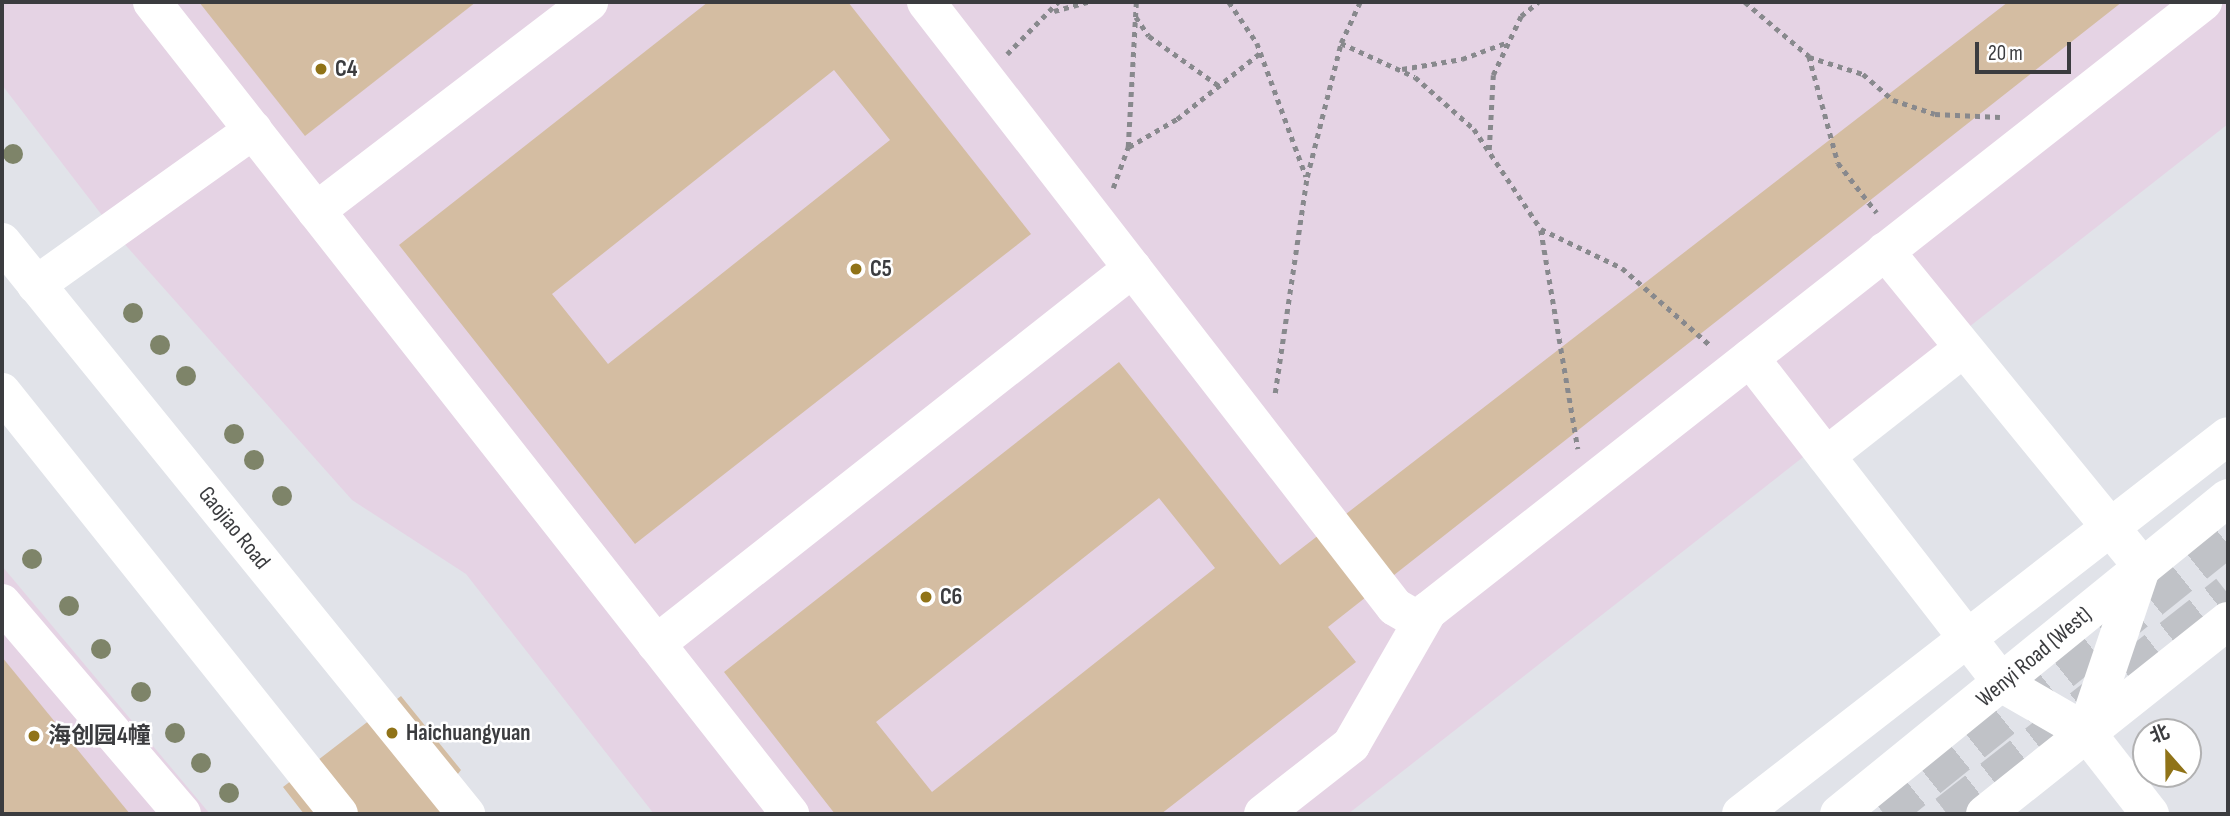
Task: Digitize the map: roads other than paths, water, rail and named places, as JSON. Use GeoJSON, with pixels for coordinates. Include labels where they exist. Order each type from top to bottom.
{"type":"FeatureCollection","features":[{"type":"Feature","properties":{"kind":"street"},"geometry":{"type":"LineString","coordinates":[[152,2],[790,814]]}},
{"type":"Feature","properties":{"kind":"street"},"geometry":{"type":"LineString","coordinates":[[316,211],[589,2]]}},
{"type":"Feature","properties":{"kind":"street"},"geometry":{"type":"LineString","coordinates":[[926,2],[1395,607],[1421,622]]}},
{"type":"Feature","properties":{"kind":"street"},"geometry":{"type":"LineString","coordinates":[[1263,814],[1351,745],[1421,622],[1582,490],[2048,123],[2184,7]]}},
{"type":"Feature","properties":{"kind":"street"},"geometry":{"type":"LineString","coordinates":[[36,285],[253,130]]}},
{"type":"Feature","properties":{"kind":"street","name":"Gaojiao Road"},"geometry":{"type":"LineString","coordinates":[[2,242],[466,814]]}},
{"type":"Feature","properties":{"kind":"street"},"geometry":{"type":"LineString","coordinates":[[1892,246],[1961,350],[2141,566],[2087,732]]}},
{"type":"Feature","properties":{"kind":"street"},"geometry":{"type":"LineString","coordinates":[[656,644],[1133,268]]}},
{"type":"Feature","properties":{"kind":"street"},"geometry":{"type":"LineString","coordinates":[[1826,456],[1961,350]]}},
{"type":"Feature","properties":{"kind":"street"},"geometry":{"type":"LineString","coordinates":[[1744,363],[1826,456],[2003,684],[2087,732],[2150,814]]}},
{"type":"Feature","properties":{"kind":"street"},"geometry":{"type":"LineString","coordinates":[[2,392],[339,814]]}},
{"type":"Feature","properties":{"kind":"street"},"geometry":{"type":"LineString","coordinates":[[1741,814],[1966,636],[2110,529],[2228,436]]}},
{"type":"Feature","properties":{"kind":"street","name":"Wenyi Road (West)"},"geometry":{"type":"LineString","coordinates":[[1839,814],[2003,684],[2141,566],[2228,498]]}},
{"type":"Feature","properties":{"kind":"street"},"geometry":{"type":"LineString","coordinates":[[2,603],[181,814]]}},
{"type":"Feature","properties":{"kind":"street"},"geometry":{"type":"LineString","coordinates":[[1985,814],[2228,621]]}},
{"type":"Feature","properties":{"kind":"tunnel"},"geometry":{"type":"LineString","coordinates":[[1884,814],[2228,537]]}},
{"type":"Feature","properties":{"kind":"tunnel"},"geometry":{"type":"LineString","coordinates":[[1947,814],[2228,594]]}},
{"type":"Feature","properties":{"kind":"place","name":"C4"},"geometry":{"type":"Point","coordinates":[321,69]}},
{"type":"Feature","properties":{"kind":"place","name":"C5"},"geometry":{"type":"Point","coordinates":[856,269]}},
{"type":"Feature","properties":{"kind":"place","name":"C6"},"geometry":{"type":"Point","coordinates":[926,597]}},
{"type":"Feature","properties":{"kind":"place","name":"Haichuangyuan"},"geometry":{"type":"Point","coordinates":[392,733]}},
{"type":"Feature","properties":{"kind":"place","name":"海创园4幢"},"geometry":{"type":"Point","coordinates":[34,736]}}]}
